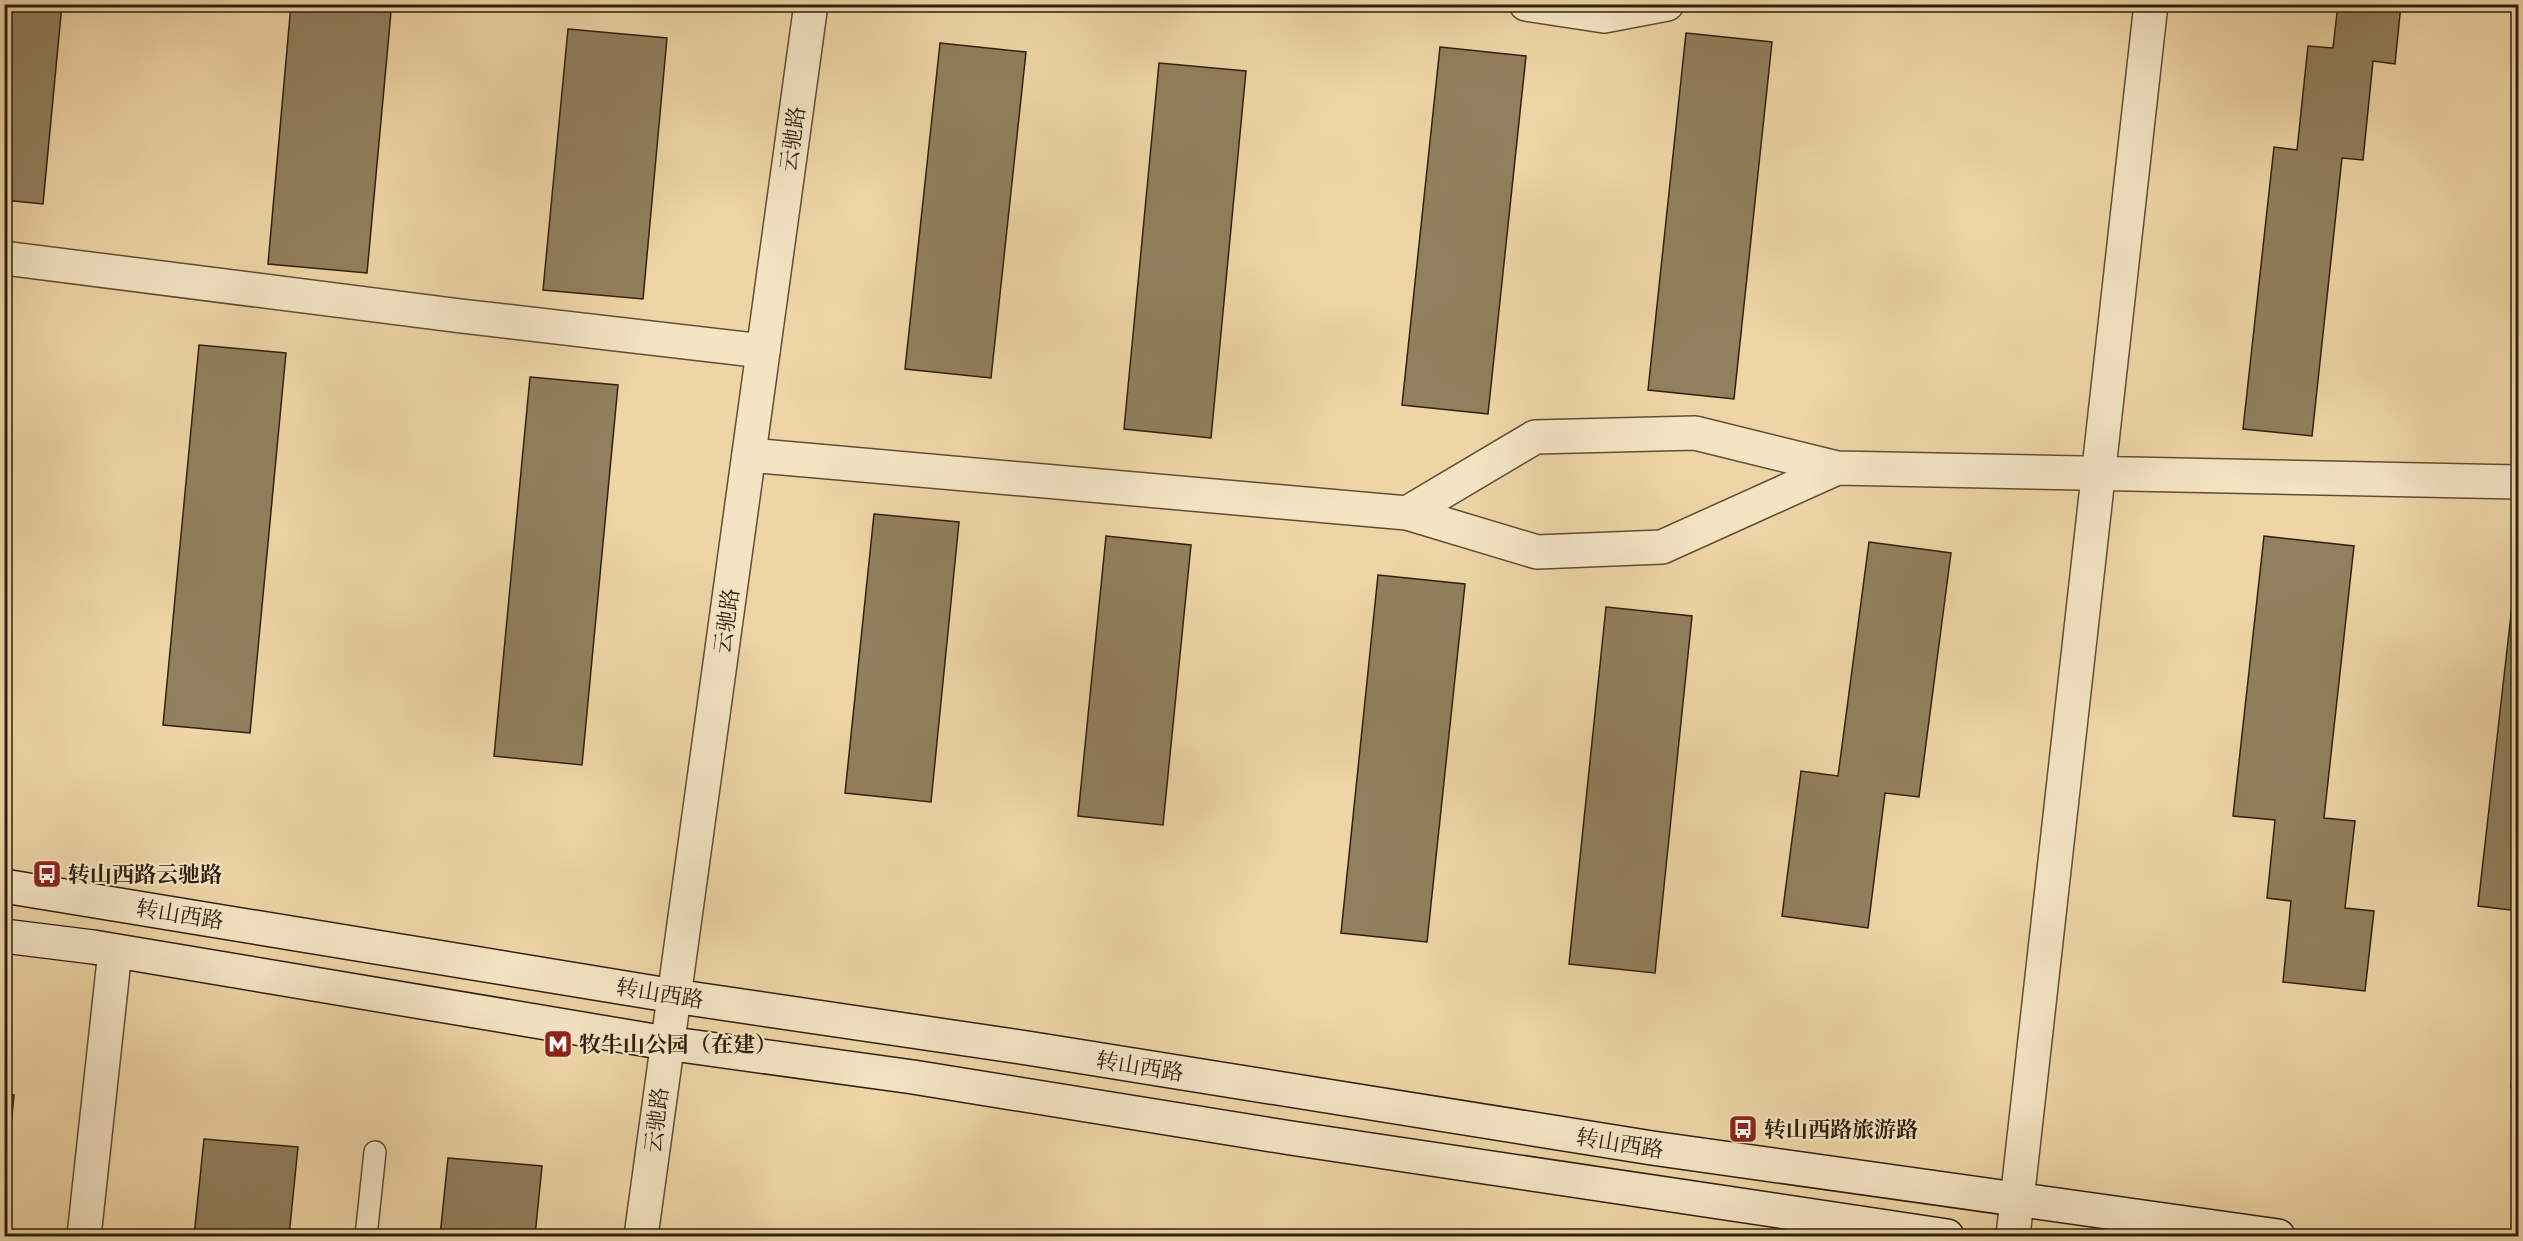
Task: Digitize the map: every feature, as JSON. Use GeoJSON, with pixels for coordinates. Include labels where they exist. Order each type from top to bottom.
{"type":"FeatureCollection","features":[{"type":"Feature","properties":{"kind":"street","name":"云驰路"},"geometry":{"type":"LineString","coordinates":[[640,1236],[811,4]]}},
{"type":"Feature","properties":{"kind":"street"},"geometry":{"type":"LineString","coordinates":[[1526,4],[1604,16],[1666,4]]}},
{"type":"Feature","properties":{"kind":"street"},"geometry":{"type":"LineString","coordinates":[[2013,1236],[2151,4]]}},
{"type":"Feature","properties":{"kind":"street"},"geometry":{"type":"LineString","coordinates":[[4,258],[461,316],[763,351]]}},
{"type":"Feature","properties":{"kind":"street"},"geometry":{"type":"LineString","coordinates":[[1407,513],[1535,436],[1695,433],[1837,468],[2518,482]]}},
{"type":"Feature","properties":{"kind":"street"},"geometry":{"type":"LineString","coordinates":[[749,455],[1407,513],[1537,552],[1662,548],[1837,468]]}},
{"type":"Feature","properties":{"kind":"street","name":"转山西路"},"geometry":{"type":"LineString","coordinates":[[4,886],[674,996],[1027,1048],[1652,1148],[2278,1236]]}},
{"type":"Feature","properties":{"kind":"street","name":"转山西路"},"geometry":{"type":"LineString","coordinates":[[4,936],[93,947],[666,1043],[913,1077],[1291,1138],[1947,1236]]}},
{"type":"Feature","properties":{"kind":"street"},"geometry":{"type":"LineString","coordinates":[[84,1236],[114,960]]}},
{"type":"Feature","properties":{"kind":"lane"},"geometry":{"type":"LineString","coordinates":[[366,1236],[375,1152]]}},
{"type":"Feature","properties":{"kind":"building"},"geometry":{"type":"Polygon","coordinates":[[[4,4],[62,4],[43,204],[4,200],[4,4]]]}},
{"type":"Feature","properties":{"kind":"building"},"geometry":{"type":"Polygon","coordinates":[[[291,4],[391,12],[367,273],[268,264],[291,4]]]}},
{"type":"Feature","properties":{"kind":"building"},"geometry":{"type":"Polygon","coordinates":[[[2338,4],[2401,4],[2395,64],[2373,61],[2363,160],[2342,158],[2312,436],[2243,429],[2274,147],[2297,150],[2308,46],[2333,48],[2338,4]]]}},
{"type":"Feature","properties":{"kind":"building"},"geometry":{"type":"Polygon","coordinates":[[[568,29],[667,38],[643,299],[543,290],[568,29]]]}},
{"type":"Feature","properties":{"kind":"building"},"geometry":{"type":"Polygon","coordinates":[[[1686,33],[1772,42],[1734,399],[1648,390],[1686,33]]]}},
{"type":"Feature","properties":{"kind":"building"},"geometry":{"type":"Polygon","coordinates":[[[940,43],[1026,52],[991,378],[905,369],[940,43]]]}},
{"type":"Feature","properties":{"kind":"building"},"geometry":{"type":"Polygon","coordinates":[[[1440,47],[1526,56],[1488,414],[1402,405],[1440,47]]]}},
{"type":"Feature","properties":{"kind":"building"},"geometry":{"type":"Polygon","coordinates":[[[1159,63],[1246,71],[1211,438],[1124,429],[1159,63]]]}},
{"type":"Feature","properties":{"kind":"building"},"geometry":{"type":"Polygon","coordinates":[[[199,345],[286,353],[250,733],[163,725],[199,345]]]}},
{"type":"Feature","properties":{"kind":"building"},"geometry":{"type":"Polygon","coordinates":[[[530,377],[618,385],[582,765],[494,756],[530,377]]]}},
{"type":"Feature","properties":{"kind":"building"},"geometry":{"type":"Polygon","coordinates":[[[874,514],[959,522],[931,802],[845,793],[874,514]]]}},
{"type":"Feature","properties":{"kind":"building"},"geometry":{"type":"Polygon","coordinates":[[[1106,536],[1191,545],[1163,825],[1078,816],[1106,536]]]}},
{"type":"Feature","properties":{"kind":"building"},"geometry":{"type":"Polygon","coordinates":[[[2264,536],[2354,546],[2324,818],[2355,821],[2345,908],[2374,911],[2365,991],[2283,982],[2291,901],[2267,898],[2275,820],[2233,816],[2264,536]]]}},
{"type":"Feature","properties":{"kind":"building"},"geometry":{"type":"Polygon","coordinates":[[[1869,542],[1951,553],[1919,797],[1885,793],[1868,928],[1782,916],[1801,771],[1838,776],[1869,542]]]}},
{"type":"Feature","properties":{"kind":"building"},"geometry":{"type":"Polygon","coordinates":[[[2518,553],[2518,911],[2478,906],[2518,553]]]}},
{"type":"Feature","properties":{"kind":"building"},"geometry":{"type":"Polygon","coordinates":[[[1378,575],[1465,584],[1427,942],[1341,933],[1378,575]]]}},
{"type":"Feature","properties":{"kind":"building"},"geometry":{"type":"Polygon","coordinates":[[[1606,607],[1692,616],[1655,973],[1569,964],[1606,607]]]}},
{"type":"Feature","properties":{"kind":"building"},"geometry":{"type":"Polygon","coordinates":[[[2518,1023],[2518,1088],[2511,1087],[2518,1023]]]}},
{"type":"Feature","properties":{"kind":"building"},"geometry":{"type":"Polygon","coordinates":[[[4,1094],[14,1095],[4,1198],[4,1094]]]}},
{"type":"Feature","properties":{"kind":"building"},"geometry":{"type":"Polygon","coordinates":[[[204,1139],[298,1147],[289,1236],[194,1236],[204,1139]]]}},
{"type":"Feature","properties":{"kind":"building"},"geometry":{"type":"Polygon","coordinates":[[[448,1158],[542,1166],[535,1236],[440,1236],[448,1158]]]}},
{"type":"Feature","properties":{"kind":"place","name":"转山西路云驰路"},"geometry":{"type":"Point","coordinates":[47,874]}},
{"type":"Feature","properties":{"kind":"place","name":"牧牛山公园（在建）"},"geometry":{"type":"Point","coordinates":[558,1044]}},
{"type":"Feature","properties":{"kind":"place","name":"转山西路旅游路"},"geometry":{"type":"Point","coordinates":[1743,1129]}}]}
